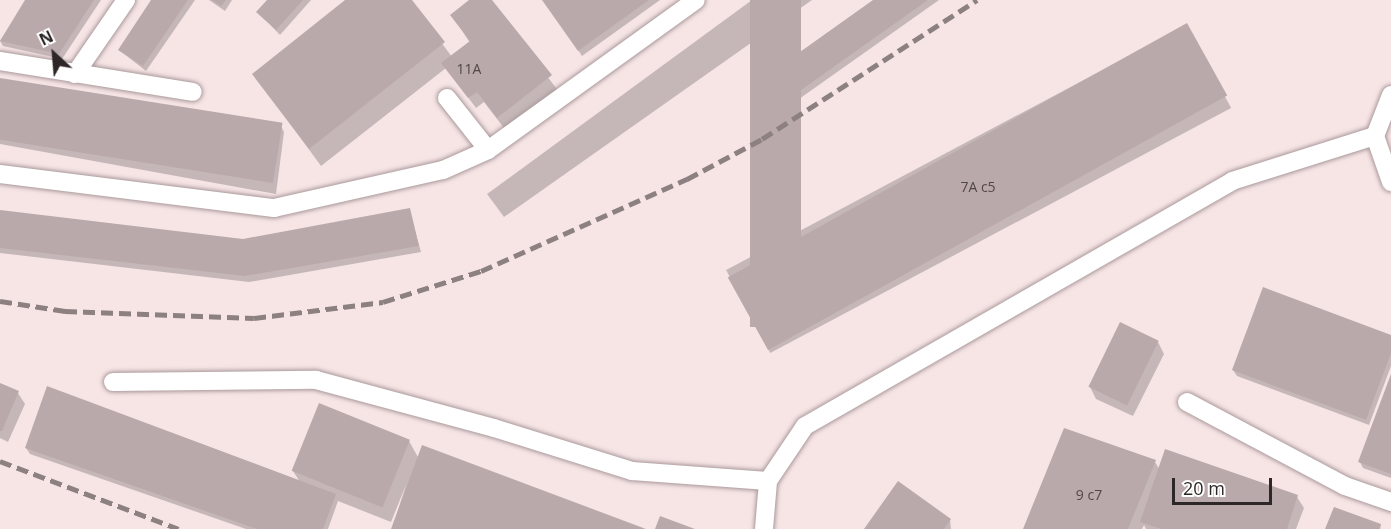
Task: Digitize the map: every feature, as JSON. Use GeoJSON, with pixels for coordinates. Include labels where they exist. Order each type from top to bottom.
{"type":"FeatureCollection","features":[{"type":"Feature","properties":{"kind":"lane"},"geometry":{"type":"LineString","coordinates":[[75,74],[126,0]]}},
{"type":"Feature","properties":{"kind":"lane"},"geometry":{"type":"LineString","coordinates":[[0,174],[274,208],[443,170],[488,150],[696,0]]}},
{"type":"Feature","properties":{"kind":"lane"},"geometry":{"type":"LineString","coordinates":[[0,61],[193,93]]}},
{"type":"Feature","properties":{"kind":"lane"},"geometry":{"type":"LineString","coordinates":[[1391,95],[1375,136],[1391,182]]}},
{"type":"Feature","properties":{"kind":"lane"},"geometry":{"type":"LineString","coordinates":[[447,98],[488,150]]}},
{"type":"Feature","properties":{"kind":"lane"},"geometry":{"type":"LineString","coordinates":[[764,529],[768,481],[805,426],[1221,187],[1375,136]]}},
{"type":"Feature","properties":{"kind":"lane"},"geometry":{"type":"LineString","coordinates":[[113,382],[316,380],[494,428],[632,471],[768,481]]}},
{"type":"Feature","properties":{"kind":"lane"},"geometry":{"type":"LineString","coordinates":[[1187,402],[1345,486],[1391,502]]}},
{"type":"Feature","properties":{"kind":"building"},"geometry":{"type":"Polygon","coordinates":[[[25,0],[94,0],[59,54],[0,41],[25,0]]]}},
{"type":"Feature","properties":{"kind":"building"},"geometry":{"type":"Polygon","coordinates":[[[151,0],[188,0],[143,66],[118,50],[151,0]]]}},
{"type":"Feature","properties":{"kind":"building"},"geometry":{"type":"Polygon","coordinates":[[[212,0],[226,0],[221,6],[212,0]]]}},
{"type":"Feature","properties":{"kind":"building"},"geometry":{"type":"Polygon","coordinates":[[[267,0],[303,0],[276,30],[256,12],[267,0]]]}},
{"type":"Feature","properties":{"kind":"building"},"geometry":{"type":"Polygon","coordinates":[[[345,0],[412,0],[445,42],[309,149],[252,74],[345,0]]]}},
{"type":"Feature","properties":{"kind":"building"},"geometry":{"type":"Polygon","coordinates":[[[469,0],[492,0],[552,75],[497,118],[477,92],[468,98],[441,63],[470,41],[450,15],[469,0]]]}},
{"type":"Feature","properties":{"kind":"building"},"geometry":{"type":"Polygon","coordinates":[[[542,0],[649,0],[578,51],[542,0]]]}},
{"type":"Feature","properties":{"kind":"building"},"geometry":{"type":"Polygon","coordinates":[[[750,0],[801,0],[801,327],[750,327],[750,0]]]}},
{"type":"Feature","properties":{"kind":"building"},"geometry":{"type":"Polygon","coordinates":[[[873,0],[928,0],[787,100],[769,74],[873,0]]]}},
{"type":"Feature","properties":{"kind":"building"},"geometry":{"type":"Polygon","coordinates":[[[1187,23],[1227,96],[768,350],[728,278],[1187,23]]]}},
{"type":"Feature","properties":{"kind":"building"},"geometry":{"type":"Polygon","coordinates":[[[0,78],[282,123],[273,183],[0,140],[0,78]]]}},
{"type":"Feature","properties":{"kind":"building"},"geometry":{"type":"Polygon","coordinates":[[[410,208],[419,246],[245,276],[0,248],[0,210],[243,239],[410,208]]]}},
{"type":"Feature","properties":{"kind":"building"},"geometry":{"type":"Polygon","coordinates":[[[1263,287],[1391,335],[1391,353],[1366,420],[1232,370],[1263,287]]]}},
{"type":"Feature","properties":{"kind":"building"},"geometry":{"type":"Polygon","coordinates":[[[1120,322],[1159,341],[1127,406],[1088,387],[1120,322]]]}},
{"type":"Feature","properties":{"kind":"building"},"geometry":{"type":"Polygon","coordinates":[[[1391,374],[1391,474],[1358,462],[1391,374]]]}},
{"type":"Feature","properties":{"kind":"building"},"geometry":{"type":"Polygon","coordinates":[[[0,383],[19,391],[2,431],[0,431],[0,383]]]}},
{"type":"Feature","properties":{"kind":"building"},"geometry":{"type":"Polygon","coordinates":[[[47,386],[336,494],[323,529],[257,529],[25,448],[47,386]]]}},
{"type":"Feature","properties":{"kind":"building"},"geometry":{"type":"Polygon","coordinates":[[[319,403],[410,440],[383,507],[292,471],[319,403]]]}},
{"type":"Feature","properties":{"kind":"building"},"geometry":{"type":"Polygon","coordinates":[[[1064,428],[1156,460],[1128,529],[1023,529],[1064,428]]]}},
{"type":"Feature","properties":{"kind":"building"},"geometry":{"type":"Polygon","coordinates":[[[422,445],[646,529],[391,529],[422,445]]]}},
{"type":"Feature","properties":{"kind":"building"},"geometry":{"type":"Polygon","coordinates":[[[1165,449],[1298,495],[1287,529],[1161,529],[1140,522],[1165,449]]]}},
{"type":"Feature","properties":{"kind":"building"},"geometry":{"type":"Polygon","coordinates":[[[898,481],[951,519],[944,529],[864,529],[898,481]]]}},
{"type":"Feature","properties":{"kind":"building"},"geometry":{"type":"Polygon","coordinates":[[[1334,507],[1381,524],[1380,529],[1325,529],[1334,507]]]}},
{"type":"Feature","properties":{"kind":"building"},"geometry":{"type":"Polygon","coordinates":[[[660,516],[695,529],[655,529],[660,516]]]}},
{"type":"Feature","properties":{"kind":"railway"},"geometry":{"type":"LineString","coordinates":[[0,301],[65,311],[254,318],[383,302],[481,271],[687,179],[762,139],[977,0]]}},
{"type":"Feature","properties":{"kind":"railway"},"geometry":{"type":"LineString","coordinates":[[0,461],[179,529]]}}]}
